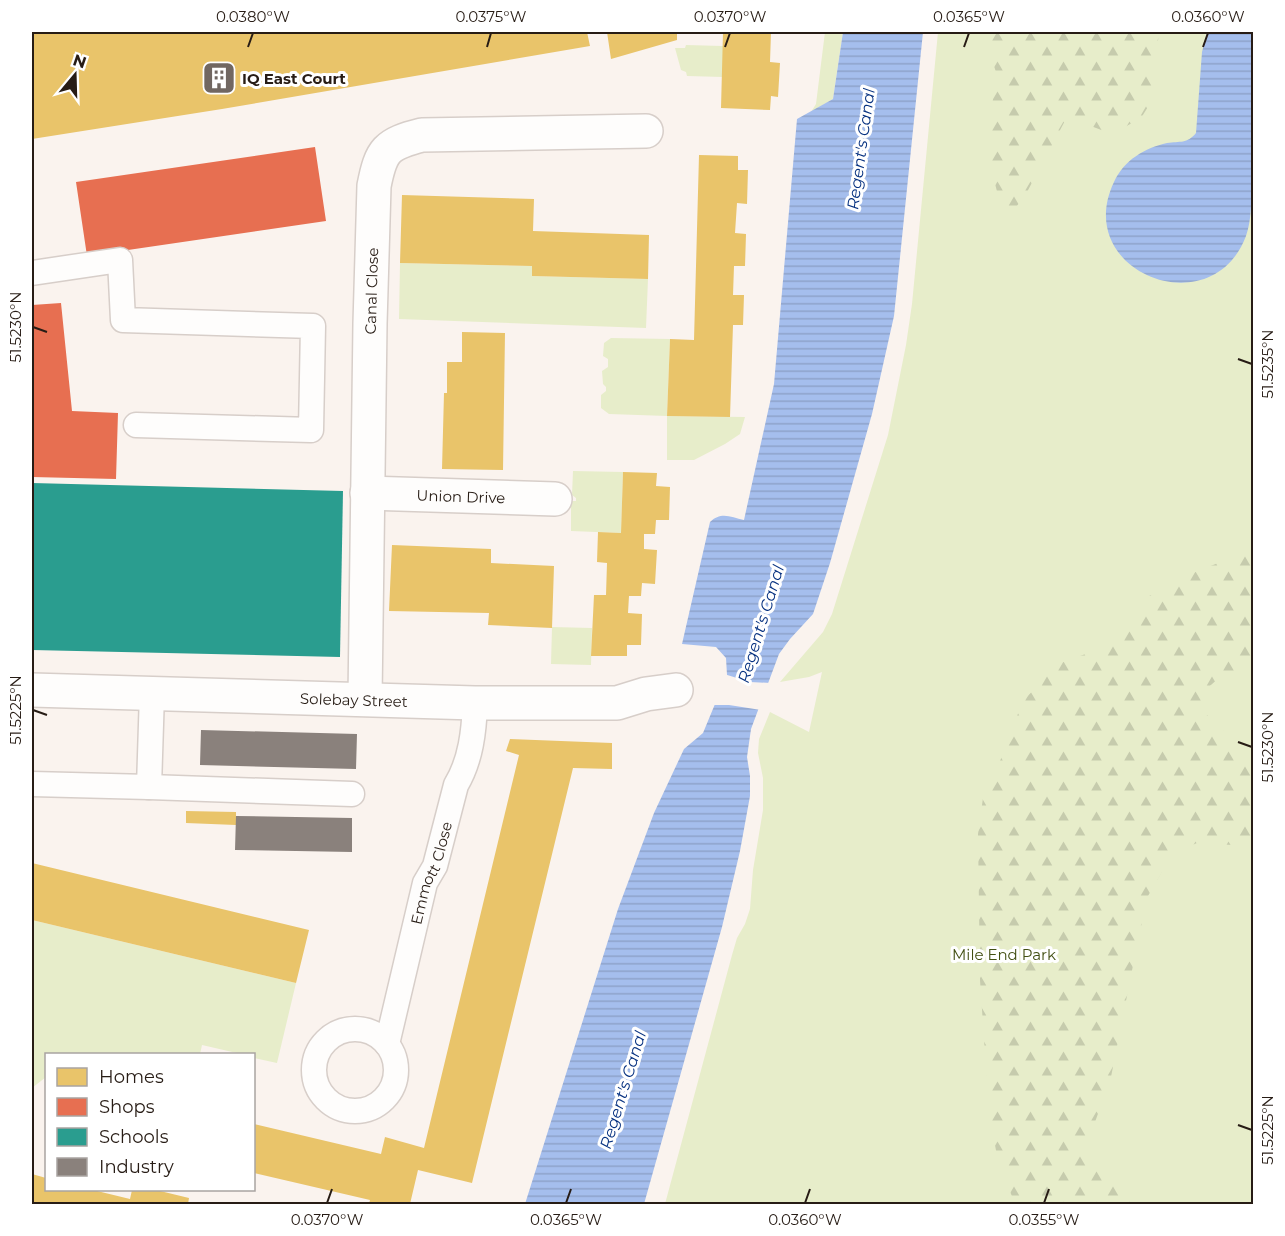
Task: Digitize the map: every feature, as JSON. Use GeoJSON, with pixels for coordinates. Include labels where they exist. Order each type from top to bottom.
{"type":"FeatureCollection","features":[{"type":"Feature","properties":{"kind":"street","name":"Canal Close"},"geometry":{"type":"LineString","coordinates":[[365,699],[374,186],[378,167],[386,150],[402,140],[422,135],[646,131]]}},
{"type":"Feature","properties":{"kind":"street","name":"Union Drive"},"geometry":{"type":"LineString","coordinates":[[367,493],[555,499]]}},
{"type":"Feature","properties":{"kind":"street","name":"Solebay Street"},"geometry":{"type":"LineString","coordinates":[[32,690],[475,703],[610,703],[630,700],[646,694],[676,690]]}},
{"type":"Feature","properties":{"kind":"lane"},"geometry":{"type":"LineString","coordinates":[[32,273],[120,260],[123,320],[313,326],[311,430],[136,425]]}},
{"type":"Feature","properties":{"kind":"lane"},"geometry":{"type":"LineString","coordinates":[[150,787],[152,693]]}},
{"type":"Feature","properties":{"kind":"lane","name":"Emmott Close"},"geometry":{"type":"LineString","coordinates":[[387,1044],[425,883],[435,866],[456,785],[463,774],[470,749],[474,731],[475,703]]}},
{"type":"Feature","properties":{"kind":"lane"},"geometry":{"type":"LineString","coordinates":[[32,784],[352,794]]}},
{"type":"Feature","properties":{"kind":"green space"},"geometry":{"type":"Polygon","coordinates":[[[825,32],[843,32],[833,99],[811,112],[816,104],[825,32]]]}},
{"type":"Feature","properties":{"kind":"green space","name":"Mile End Park"},"geometry":{"type":"Polygon","coordinates":[[[938,32],[1253,32],[1253,1204],[665,1204],[732,955],[750,909],[753,870],[763,810],[759,739],[770,712],[809,732],[822,672],[809,677],[780,682],[823,632],[832,614],[888,435],[912,304],[938,32]]]}},
{"type":"Feature","properties":{"kind":"green space"},"geometry":{"type":"Polygon","coordinates":[[[981,32],[1159,32],[1151,102],[1141,118],[1123,128],[1104,131],[1067,117],[1027,192],[1011,214],[999,199],[988,157],[990,116],[997,75],[980,38],[981,32]]]}},
{"type":"Feature","properties":{"kind":"green space"},"geometry":{"type":"Polygon","coordinates":[[[686,45],[723,46],[723,77],[687,76],[686,72],[681,70],[675,48],[685,48],[686,45]]]}},
{"type":"Feature","properties":{"kind":"green space"},"geometry":{"type":"Polygon","coordinates":[[[400,263],[532,266],[532,276],[648,279],[646,328],[399,319],[400,263]]]}},
{"type":"Feature","properties":{"kind":"green space"},"geometry":{"type":"Polygon","coordinates":[[[611,338],[670,339],[667,416],[609,414],[601,408],[601,395],[606,391],[602,371],[608,367],[608,359],[603,356],[604,343],[611,338]]]}},
{"type":"Feature","properties":{"kind":"green space"},"geometry":{"type":"Polygon","coordinates":[[[667,416],[745,417],[740,434],[725,444],[694,460],[667,460],[667,416]]]}},
{"type":"Feature","properties":{"kind":"green space"},"geometry":{"type":"Polygon","coordinates":[[[573,471],[623,472],[621,533],[571,531],[571,501],[576,501],[572,495],[573,471]]]}},
{"type":"Feature","properties":{"kind":"green space"},"geometry":{"type":"Polygon","coordinates":[[[1253,549],[1253,663],[1220,677],[1203,692],[1203,711],[1253,760],[1253,842],[1233,845],[1197,843],[1172,854],[1148,896],[1111,1077],[1089,1139],[1093,1162],[1138,1204],[1015,1204],[998,1161],[989,1113],[980,980],[978,834],[983,798],[1010,739],[1024,700],[1058,664],[1091,652],[1126,624],[1149,596],[1188,575],[1253,549]]]}},
{"type":"Feature","properties":{"kind":"green space"},"geometry":{"type":"Polygon","coordinates":[[[552,627],[592,628],[591,665],[551,664],[552,627]]]}},
{"type":"Feature","properties":{"kind":"green space"},"geometry":{"type":"Polygon","coordinates":[[[32,920],[296,983],[277,1063],[255,1058],[255,1053],[237,1053],[202,1045],[200,1053],[45,1053],[45,1078],[32,1088],[32,920]]]}},
{"type":"Feature","properties":{"kind":"water","name":"Regent's Canal"},"geometry":{"type":"Polygon","coordinates":[[[843,32],[923,32],[894,316],[872,414],[830,563],[813,614],[779,654],[751,729],[747,757],[750,796],[740,851],[722,927],[644,1204],[525,1204],[618,909],[654,813],[684,749],[703,733],[727,675],[726,658],[716,647],[682,644],[710,522],[722,516],[744,520],[774,384],[797,119],[833,99],[843,32]]]}},
{"type":"Feature","properties":{"kind":"water"},"geometry":{"type":"Polygon","coordinates":[[[1207,32],[1253,32],[1254,126],[1250,216],[1246,236],[1229,263],[1205,279],[1178,283],[1151,277],[1128,263],[1112,241],[1106,214],[1114,182],[1129,161],[1151,148],[1186,140],[1196,133],[1202,52],[1207,32]]]}},
{"type":"Feature","properties":{"kind":"pier"},"geometry":{"type":"Polygon","coordinates":[[[724,674],[750,682],[771,683],[761,710],[711,705],[724,674]]]}},
{"type":"Feature","properties":{"kind":"building: Homes","name":"IQ East Court"},"geometry":{"type":"Polygon","coordinates":[[[32,32],[587,32],[590,46],[32,139],[32,32]]]}},
{"type":"Feature","properties":{"kind":"building: Homes"},"geometry":{"type":"Polygon","coordinates":[[[607,32],[677,32],[677,40],[611,59],[607,32]]]}},
{"type":"Feature","properties":{"kind":"building: Homes"},"geometry":{"type":"Polygon","coordinates":[[[723,32],[771,32],[770,62],[780,63],[778,97],[771,96],[770,110],[721,108],[723,32]]]}},
{"type":"Feature","properties":{"kind":"building: Homes"},"geometry":{"type":"Polygon","coordinates":[[[699,155],[738,156],[738,170],[748,170],[747,204],[737,203],[735,233],[746,234],[745,266],[734,266],[733,295],[744,295],[743,325],[733,325],[730,417],[667,416],[670,339],[694,340],[699,155]]]}},
{"type":"Feature","properties":{"kind":"building: Homes"},"geometry":{"type":"Polygon","coordinates":[[[402,195],[534,199],[533,231],[649,235],[648,279],[532,276],[532,266],[400,263],[402,195]]]}},
{"type":"Feature","properties":{"kind":"building: Homes"},"geometry":{"type":"Polygon","coordinates":[[[462,332],[505,333],[503,470],[442,469],[447,362],[462,362],[462,332]]]}},
{"type":"Feature","properties":{"kind":"building: Homes"},"geometry":{"type":"Polygon","coordinates":[[[623,472],[657,473],[656,486],[670,487],[669,520],[656,520],[655,534],[644,534],[644,549],[657,550],[655,584],[642,583],[641,596],[629,596],[628,613],[642,614],[641,645],[627,645],[627,656],[591,656],[594,595],[606,595],[607,563],[597,562],[598,532],[621,533],[623,472]]]}},
{"type":"Feature","properties":{"kind":"building: Homes"},"geometry":{"type":"Polygon","coordinates":[[[392,545],[491,549],[491,563],[554,566],[552,628],[488,625],[489,613],[389,611],[392,545]]]}},
{"type":"Feature","properties":{"kind":"building: Homes"},"geometry":{"type":"Polygon","coordinates":[[[510,739],[612,743],[612,769],[573,768],[472,1183],[418,1170],[410,1204],[369,1204],[370,1200],[255,1173],[255,1124],[381,1154],[385,1137],[424,1148],[519,755],[506,751],[510,739]]]}},
{"type":"Feature","properties":{"kind":"building: Homes"},"geometry":{"type":"Polygon","coordinates":[[[186,811],[236,812],[236,825],[186,823],[186,811]]]}},
{"type":"Feature","properties":{"kind":"building: Homes"},"geometry":{"type":"Polygon","coordinates":[[[32,863],[309,930],[296,983],[32,920],[32,863]]]}},
{"type":"Feature","properties":{"kind":"building: Homes"},"geometry":{"type":"Polygon","coordinates":[[[32,1174],[45,1178],[45,1191],[97,1191],[130,1199],[132,1191],[160,1191],[189,1198],[188,1204],[32,1204],[32,1174]]]}},
{"type":"Feature","properties":{"kind":"building: Shops"},"geometry":{"type":"Polygon","coordinates":[[[315,147],[326,221],[87,256],[76,182],[315,147]]]}},
{"type":"Feature","properties":{"kind":"building: Shops"},"geometry":{"type":"Polygon","coordinates":[[[61,303],[72,411],[118,413],[116,479],[32,477],[32,305],[61,303]]]}},
{"type":"Feature","properties":{"kind":"building: Schools"},"geometry":{"type":"Polygon","coordinates":[[[32,483],[343,491],[340,657],[32,650],[32,483]]]}},
{"type":"Feature","properties":{"kind":"building: Industry"},"geometry":{"type":"Polygon","coordinates":[[[201,730],[357,734],[356,769],[200,765],[201,730]]]}},
{"type":"Feature","properties":{"kind":"building: Industry"},"geometry":{"type":"Polygon","coordinates":[[[236,816],[352,818],[352,852],[235,850],[236,816]]]}},
{"type":"Feature","properties":{"kind":"place","name":"IQ East Court"},"geometry":{"type":"Point","coordinates":[219,78]}}]}
